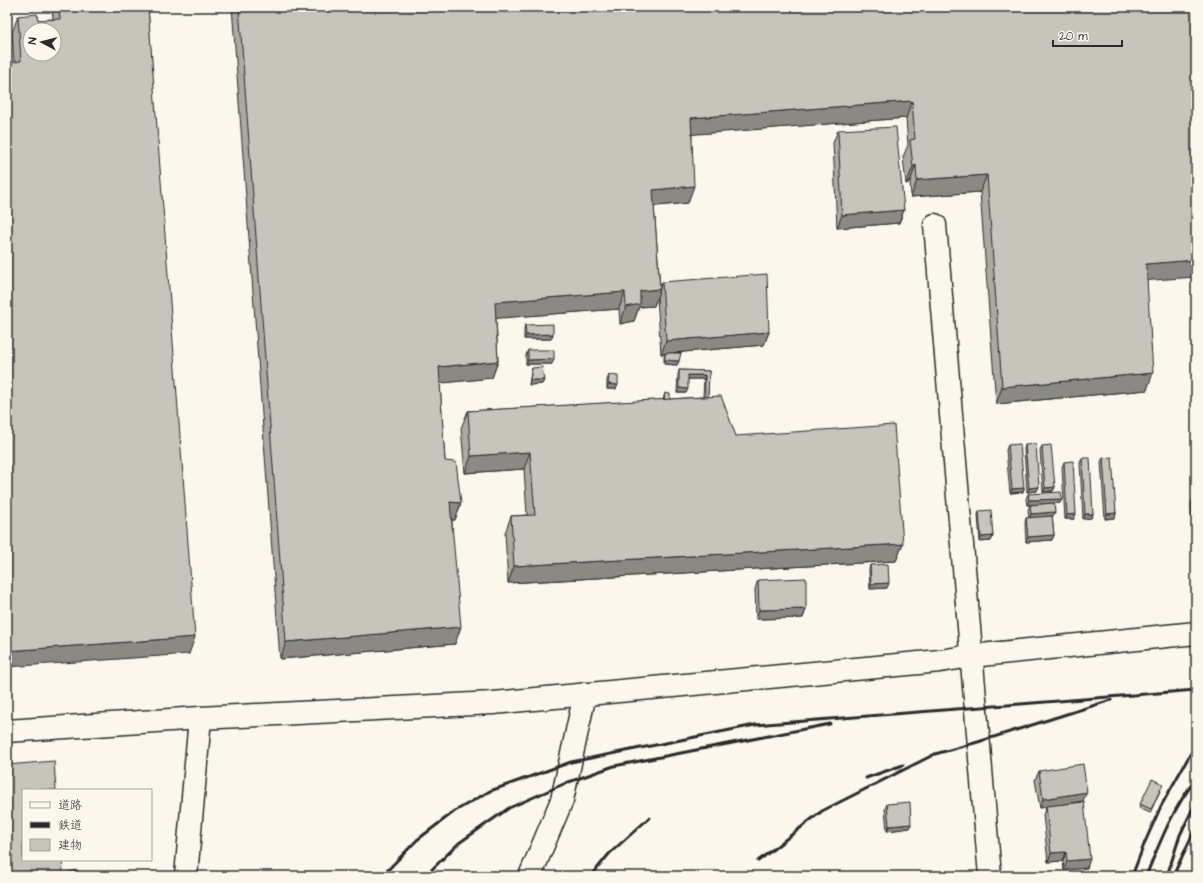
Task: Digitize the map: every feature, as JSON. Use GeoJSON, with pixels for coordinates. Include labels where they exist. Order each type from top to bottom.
{"type":"FeatureCollection","features":[{"type":"Feature","properties":{"kind":"street"},"geometry":{"type":"LineString","coordinates":[[936,224],[990,876]]}},
{"type":"Feature","properties":{"kind":"street"},"geometry":{"type":"LineString","coordinates":[[7,730],[200,718],[493,703],[940,661],[971,656],[1196,633]]}},
{"type":"Feature","properties":{"kind":"street"},"geometry":{"type":"LineString","coordinates":[[530,876],[562,800],[586,694]]}},
{"type":"Feature","properties":{"kind":"street"},"geometry":{"type":"LineString","coordinates":[[186,876],[200,718]]}},
{"type":"Feature","properties":{"kind":"building"},"geometry":{"type":"Polygon","coordinates":[[[59,7],[148,7],[195,637],[7,651],[7,63],[21,61],[18,16],[37,14],[38,20],[60,19],[59,7]]]}},
{"type":"Feature","properties":{"kind":"building"},"geometry":{"type":"Polygon","coordinates":[[[239,7],[1196,7],[1196,260],[1146,264],[1153,373],[1002,387],[987,175],[917,180],[916,165],[913,167],[910,140],[915,139],[912,101],[691,118],[694,186],[653,190],[660,289],[640,291],[640,304],[626,307],[625,292],[495,302],[498,361],[439,367],[445,461],[456,462],[461,503],[450,502],[461,627],[286,642],[239,7]]]}},
{"type":"Feature","properties":{"kind":"building"},"geometry":{"type":"Polygon","coordinates":[[[896,127],[904,210],[842,215],[838,130],[896,127]]]}},
{"type":"Feature","properties":{"kind":"building"},"geometry":{"type":"Polygon","coordinates":[[[767,274],[769,332],[666,341],[662,282],[767,274]]]}},
{"type":"Feature","properties":{"kind":"building"},"geometry":{"type":"Polygon","coordinates":[[[553,324],[553,334],[526,335],[525,325],[553,324]]]}},
{"type":"Feature","properties":{"kind":"building"},"geometry":{"type":"Polygon","coordinates":[[[528,350],[554,350],[554,359],[528,360],[528,350]]]}},
{"type":"Feature","properties":{"kind":"building"},"geometry":{"type":"Polygon","coordinates":[[[665,353],[681,353],[679,361],[665,360],[665,353]]]}},
{"type":"Feature","properties":{"kind":"building"},"geometry":{"type":"Polygon","coordinates":[[[542,367],[544,380],[530,380],[532,368],[542,367]]]}},
{"type":"Feature","properties":{"kind":"building"},"geometry":{"type":"Polygon","coordinates":[[[679,370],[709,371],[708,397],[705,397],[705,375],[688,375],[688,389],[679,388],[679,370]]]}},
{"type":"Feature","properties":{"kind":"building"},"geometry":{"type":"Polygon","coordinates":[[[609,375],[618,376],[618,385],[608,384],[609,375]]]}},
{"type":"Feature","properties":{"kind":"building"},"geometry":{"type":"Polygon","coordinates":[[[665,393],[670,394],[670,399],[664,400],[665,393]]]}},
{"type":"Feature","properties":{"kind":"building"},"geometry":{"type":"Polygon","coordinates":[[[721,396],[736,436],[894,425],[903,544],[514,566],[511,516],[535,515],[530,452],[471,456],[468,411],[721,396]]]}},
{"type":"Feature","properties":{"kind":"building"},"geometry":{"type":"Polygon","coordinates":[[[1020,444],[1024,488],[1012,489],[1008,445],[1020,444]]]}},
{"type":"Feature","properties":{"kind":"building"},"geometry":{"type":"Polygon","coordinates":[[[1036,444],[1039,487],[1029,488],[1025,445],[1036,444]]]}},
{"type":"Feature","properties":{"kind":"building"},"geometry":{"type":"Polygon","coordinates":[[[1051,445],[1055,487],[1045,488],[1042,446],[1051,445]]]}},
{"type":"Feature","properties":{"kind":"building"},"geometry":{"type":"Polygon","coordinates":[[[1112,457],[1116,513],[1107,514],[1103,458],[1112,457]]]}},
{"type":"Feature","properties":{"kind":"building"},"geometry":{"type":"Polygon","coordinates":[[[1082,458],[1090,458],[1093,514],[1085,514],[1082,458]]]}},
{"type":"Feature","properties":{"kind":"building"},"geometry":{"type":"Polygon","coordinates":[[[1073,461],[1076,514],[1067,515],[1064,462],[1073,461]]]}},
{"type":"Feature","properties":{"kind":"building"},"geometry":{"type":"Polygon","coordinates":[[[1061,492],[1062,499],[1029,500],[1028,494],[1061,492]]]}},
{"type":"Feature","properties":{"kind":"building"},"geometry":{"type":"Polygon","coordinates":[[[1193,499],[1196,499],[1196,513],[1194,513],[1193,499]]]}},
{"type":"Feature","properties":{"kind":"building"},"geometry":{"type":"Polygon","coordinates":[[[1054,503],[1055,512],[1031,514],[1030,505],[1054,503]]]}},
{"type":"Feature","properties":{"kind":"building"},"geometry":{"type":"Polygon","coordinates":[[[991,510],[993,536],[981,537],[979,511],[991,510]]]}},
{"type":"Feature","properties":{"kind":"building"},"geometry":{"type":"Polygon","coordinates":[[[1052,516],[1054,535],[1028,537],[1026,518],[1052,516]]]}},
{"type":"Feature","properties":{"kind":"building"},"geometry":{"type":"Polygon","coordinates":[[[888,564],[889,583],[871,584],[870,565],[888,564]]]}},
{"type":"Feature","properties":{"kind":"building"},"geometry":{"type":"Polygon","coordinates":[[[806,578],[806,609],[759,610],[758,580],[806,578]]]}},
{"type":"Feature","properties":{"kind":"building"},"geometry":{"type":"Polygon","coordinates":[[[54,761],[56,789],[22,789],[22,861],[62,861],[63,873],[78,870],[78,876],[7,876],[7,765],[54,761]]]}},
{"type":"Feature","properties":{"kind":"building"},"geometry":{"type":"Polygon","coordinates":[[[1083,764],[1087,792],[1043,799],[1039,771],[1083,764]]]}},
{"type":"Feature","properties":{"kind":"building"},"geometry":{"type":"Polygon","coordinates":[[[1152,779],[1163,784],[1151,809],[1140,804],[1152,779]]]}},
{"type":"Feature","properties":{"kind":"building"},"geometry":{"type":"Polygon","coordinates":[[[910,802],[911,824],[889,826],[887,804],[910,802]]]}},
{"type":"Feature","properties":{"kind":"building"},"geometry":{"type":"Polygon","coordinates":[[[1084,802],[1090,859],[1067,861],[1066,852],[1051,853],[1046,806],[1084,802]]]}},
{"type":"Feature","properties":{"kind":"railway"},"geometry":{"type":"LineString","coordinates":[[382,876],[417,840],[455,811],[490,791],[571,762],[755,725],[1196,690]]}},
{"type":"Feature","properties":{"kind":"railway"},"geometry":{"type":"LineString","coordinates":[[758,861],[822,811],[935,754],[1111,700]]}},
{"type":"Feature","properties":{"kind":"railway"},"geometry":{"type":"LineString","coordinates":[[425,876],[459,843],[509,808],[566,783],[614,766],[830,724]]}},
{"type":"Feature","properties":{"kind":"railway"},"geometry":{"type":"LineString","coordinates":[[1132,876],[1161,806],[1196,744]]}},
{"type":"Feature","properties":{"kind":"railway"},"geometry":{"type":"LineString","coordinates":[[866,778],[903,765]]}},
{"type":"Feature","properties":{"kind":"railway"},"geometry":{"type":"LineString","coordinates":[[1146,876],[1174,813],[1196,779]]}},
{"type":"Feature","properties":{"kind":"railway"},"geometry":{"type":"LineString","coordinates":[[1167,876],[1180,835],[1196,802]]}},
{"type":"Feature","properties":{"kind":"railway"},"geometry":{"type":"LineString","coordinates":[[591,876],[609,854],[649,818]]}},
{"type":"Feature","properties":{"kind":"railway"},"geometry":{"type":"LineString","coordinates":[[1173,876],[1196,827]]}}]}
